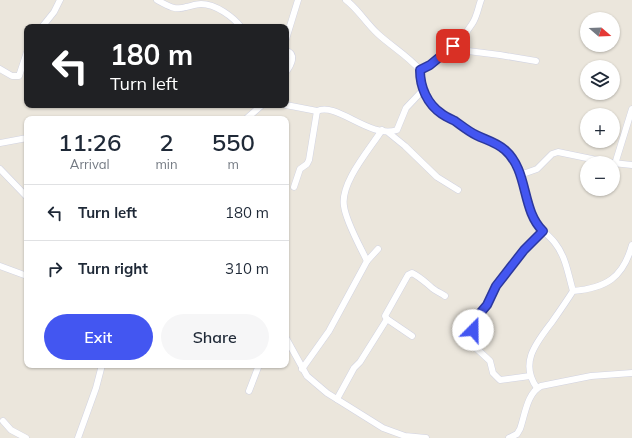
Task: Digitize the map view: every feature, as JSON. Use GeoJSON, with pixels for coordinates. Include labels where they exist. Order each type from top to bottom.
{"type":"FeatureCollection","features":[{"type":"Feature","properties":{"kind":"street"},"geometry":{"type":"LineString","coordinates":[[44,24],[54,12],[60,0]]}},
{"type":"Feature","properties":{"kind":"street"},"geometry":{"type":"LineString","coordinates":[[157,0],[178,9],[201,2],[229,15],[234,18],[239,24]]}},
{"type":"Feature","properties":{"kind":"street"},"geometry":{"type":"LineString","coordinates":[[289,29],[298,0]]}},
{"type":"Feature","properties":{"kind":"street"},"geometry":{"type":"LineString","coordinates":[[346,0],[377,33],[408,58],[420,70],[420,80],[423,90],[431,104],[441,114],[455,121],[475,135],[494,142],[505,150],[515,162],[532,216],[537,225],[555,243],[564,260],[573,291]]}},
{"type":"Feature","properties":{"kind":"street"},"geometry":{"type":"LineString","coordinates":[[420,70],[430,65],[453,46],[473,23],[481,0]]}},
{"type":"Feature","properties":{"kind":"street"},"geometry":{"type":"LineString","coordinates":[[453,46],[468,51],[536,61]]}},
{"type":"Feature","properties":{"kind":"street"},"geometry":{"type":"LineString","coordinates":[[289,52],[293,59],[289,66]]}},
{"type":"Feature","properties":{"kind":"street"},"geometry":{"type":"LineString","coordinates":[[0,69],[12,76],[19,76],[24,61]]}},
{"type":"Feature","properties":{"kind":"street"},"geometry":{"type":"LineString","coordinates":[[389,133],[397,130],[406,108],[423,90]]}},
{"type":"Feature","properties":{"kind":"street"},"geometry":{"type":"LineString","coordinates":[[289,105],[317,110],[332,110],[364,126],[389,133],[414,154],[437,177],[458,190]]}},
{"type":"Feature","properties":{"kind":"street"},"geometry":{"type":"LineString","coordinates":[[249,116],[259,108]]}},
{"type":"Feature","properties":{"kind":"street"},"geometry":{"type":"LineString","coordinates":[[616,156],[632,109]]}},
{"type":"Feature","properties":{"kind":"street"},"geometry":{"type":"LineString","coordinates":[[294,186],[300,169],[310,160],[317,110]]}},
{"type":"Feature","properties":{"kind":"street"},"geometry":{"type":"LineString","coordinates":[[367,261],[344,208],[344,192],[353,173],[382,130]]}},
{"type":"Feature","properties":{"kind":"street"},"geometry":{"type":"LineString","coordinates":[[0,144],[24,139]]}},
{"type":"Feature","properties":{"kind":"street"},"geometry":{"type":"LineString","coordinates":[[520,175],[537,169],[555,153],[580,157]]}},
{"type":"Feature","properties":{"kind":"street"},"geometry":{"type":"LineString","coordinates":[[620,164],[632,165]]}},
{"type":"Feature","properties":{"kind":"street"},"geometry":{"type":"LineString","coordinates":[[0,169],[24,194]]}},
{"type":"Feature","properties":{"kind":"street"},"geometry":{"type":"LineString","coordinates":[[530,376],[500,380],[493,373],[490,361],[476,348],[473,330],[476,318],[487,305],[496,286],[524,250],[543,231]]}},
{"type":"Feature","properties":{"kind":"street"},"geometry":{"type":"LineString","coordinates":[[537,388],[530,376],[529,364],[534,346],[573,291],[591,289],[604,285],[624,266],[632,245]]}},
{"type":"Feature","properties":{"kind":"street"},"geometry":{"type":"LineString","coordinates":[[302,369],[329,331],[367,261],[378,249]]}},
{"type":"Feature","properties":{"kind":"street"},"geometry":{"type":"LineString","coordinates":[[0,266],[24,275]]}},
{"type":"Feature","properties":{"kind":"street"},"geometry":{"type":"LineString","coordinates":[[412,336],[387,319],[385,316],[385,313],[408,275],[411,273],[414,274],[430,287],[445,296]]}},
{"type":"Feature","properties":{"kind":"street"},"geometry":{"type":"LineString","coordinates":[[337,399],[354,368],[360,362],[387,319]]}},
{"type":"Feature","properties":{"kind":"street"},"geometry":{"type":"LineString","coordinates":[[289,344],[302,369],[312,382],[383,428],[405,436],[426,438]]}},
{"type":"Feature","properties":{"kind":"street"},"geometry":{"type":"LineString","coordinates":[[78,438],[96,388],[101,368]]}},
{"type":"Feature","properties":{"kind":"street"},"geometry":{"type":"LineString","coordinates":[[249,391],[258,368]]}},
{"type":"Feature","properties":{"kind":"street"},"geometry":{"type":"LineString","coordinates":[[509,438],[517,434],[520,429],[530,399],[537,388],[548,384],[591,376],[632,374]]}},
{"type":"Feature","properties":{"kind":"street"},"geometry":{"type":"LineString","coordinates":[[3,421],[11,430],[26,438]]}},
{"type":"Feature","properties":{"kind":"route"},"geometry":{"type":"LineString","coordinates":[[453,46],[430,65],[420,70],[420,80],[423,90],[431,104],[441,114],[455,121],[475,135],[494,142],[505,150],[518,168],[532,216],[537,225],[543,231],[524,250],[496,286],[491,300],[478,314],[474,322],[473,330]]}}]}
